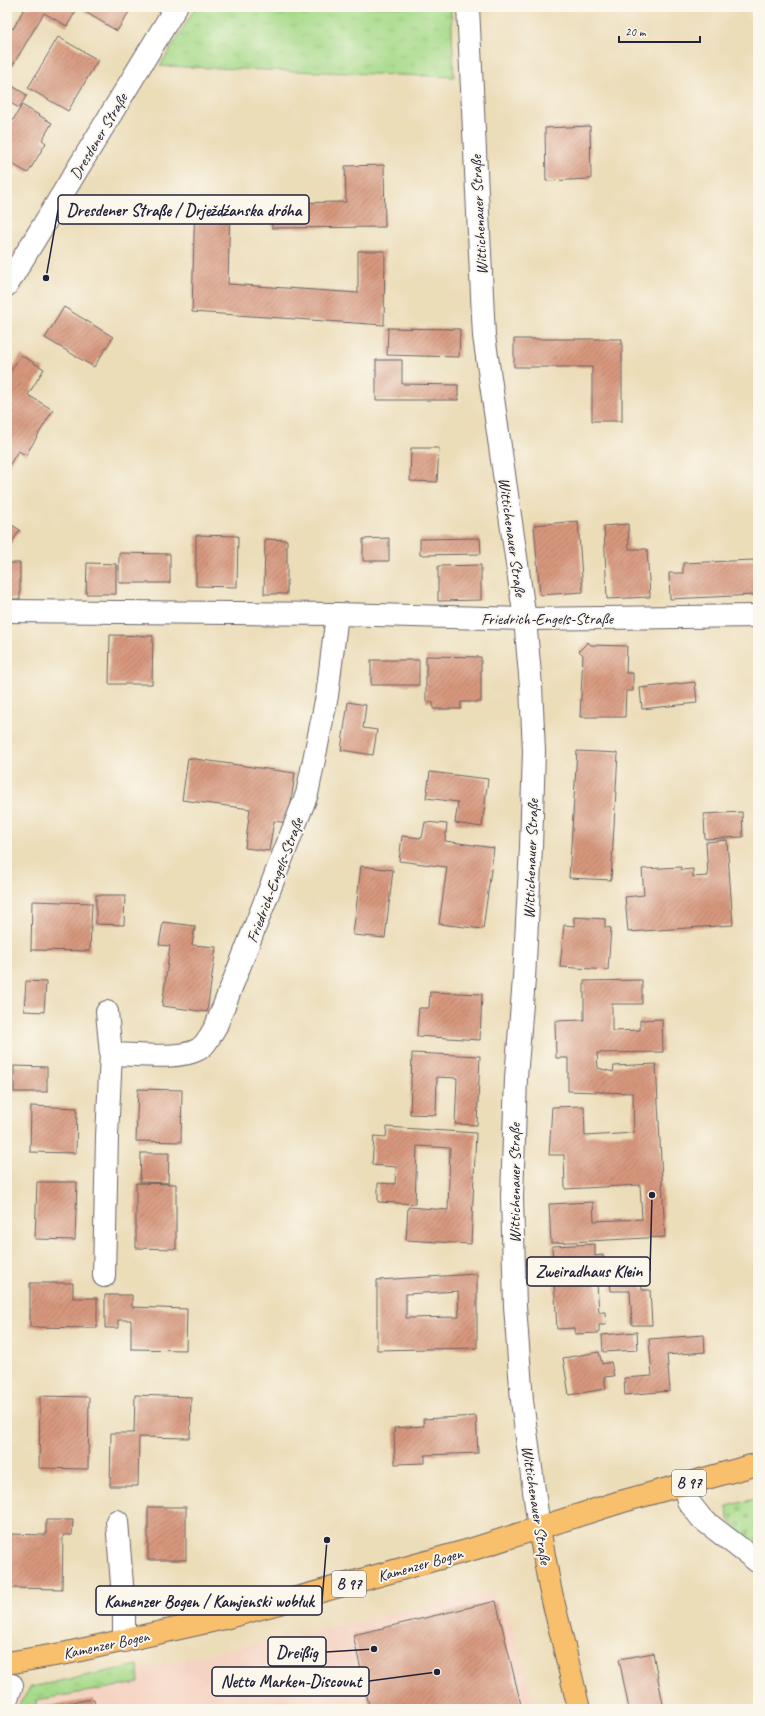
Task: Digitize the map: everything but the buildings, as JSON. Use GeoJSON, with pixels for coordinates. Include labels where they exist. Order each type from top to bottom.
{"type":"FeatureCollection","features":[{"type":"Feature","properties":{"kind":"main road","name":"Kamenzer Bogen"},"geometry":{"type":"LineString","coordinates":[[7,1663],[124,1641],[225,1618],[473,1549],[684,1484],[758,1464]]}},
{"type":"Feature","properties":{"kind":"main road","name":"Wittichenauer Straße"},"geometry":{"type":"LineString","coordinates":[[539,1528],[550,1588],[579,1709]]}},
{"type":"Feature","properties":{"kind":"street","name":"Dresdener Straße"},"geometry":{"type":"LineString","coordinates":[[7,285],[176,7]]}},
{"type":"Feature","properties":{"kind":"street","name":"Wittichenauer Straße"},"geometry":{"type":"LineString","coordinates":[[468,7],[484,336],[525,619],[532,686],[534,758],[531,847],[524,979],[516,1078],[512,1197],[515,1306],[522,1401],[539,1528]]}},
{"type":"Feature","properties":{"kind":"street","name":"Friedrich-Engels-Straße"},"geometry":{"type":"LineString","coordinates":[[7,611],[337,614],[525,619],[758,616]]}},
{"type":"Feature","properties":{"kind":"street","name":"Friedrich-Engels-Straße"},"geometry":{"type":"LineString","coordinates":[[111,1054],[182,1055],[198,1050],[209,1038],[216,1026],[307,794],[326,696],[337,614]]}},
{"type":"Feature","properties":{"kind":"street"},"geometry":{"type":"LineString","coordinates":[[104,1276],[107,1136],[111,1054],[107,1012]]}},
{"type":"Feature","properties":{"kind":"street"},"geometry":{"type":"LineString","coordinates":[[684,1484],[688,1501],[702,1519],[758,1562]]}},
{"type":"Feature","properties":{"kind":"street"},"geometry":{"type":"LineString","coordinates":[[116,1521],[124,1610],[124,1641]]}},
{"type":"Feature","properties":{"kind":"shaded area"},"geometry":{"type":"Polygon","coordinates":[[[494,1592],[514,1630],[536,1709],[7,1709],[7,1698],[468,1596],[494,1592]]]}},
{"type":"Feature","properties":{"kind":"green space"},"geometry":{"type":"Polygon","coordinates":[[[196,7],[451,7],[454,77],[160,66],[196,7]]]}},
{"type":"Feature","properties":{"kind":"green space"},"geometry":{"type":"Polygon","coordinates":[[[758,1498],[758,1546],[741,1534],[728,1518],[727,1506],[758,1498]]]}},
{"type":"Feature","properties":{"kind":"green space"},"geometry":{"type":"Polygon","coordinates":[[[138,1665],[139,1683],[36,1700],[36,1709],[19,1709],[20,1703],[31,1687],[138,1665]]]}},
{"type":"Feature","properties":{"kind":"place","name":"Dresdener Straße / Drježdźanska dróha"},"geometry":{"type":"Point","coordinates":[46,278]}},
{"type":"Feature","properties":{"kind":"place","name":"Zweiradhaus Klein"},"geometry":{"type":"Point","coordinates":[652,1195]}},
{"type":"Feature","properties":{"kind":"place","name":"Kamenzer Bogen / Kamjenski wobłuk"},"geometry":{"type":"Point","coordinates":[327,1540]}},
{"type":"Feature","properties":{"kind":"place","name":"Dreißig"},"geometry":{"type":"Point","coordinates":[374,1649]}},
{"type":"Feature","properties":{"kind":"place","name":"Netto Marken-Discount"},"geometry":{"type":"Point","coordinates":[437,1672]}}]}
